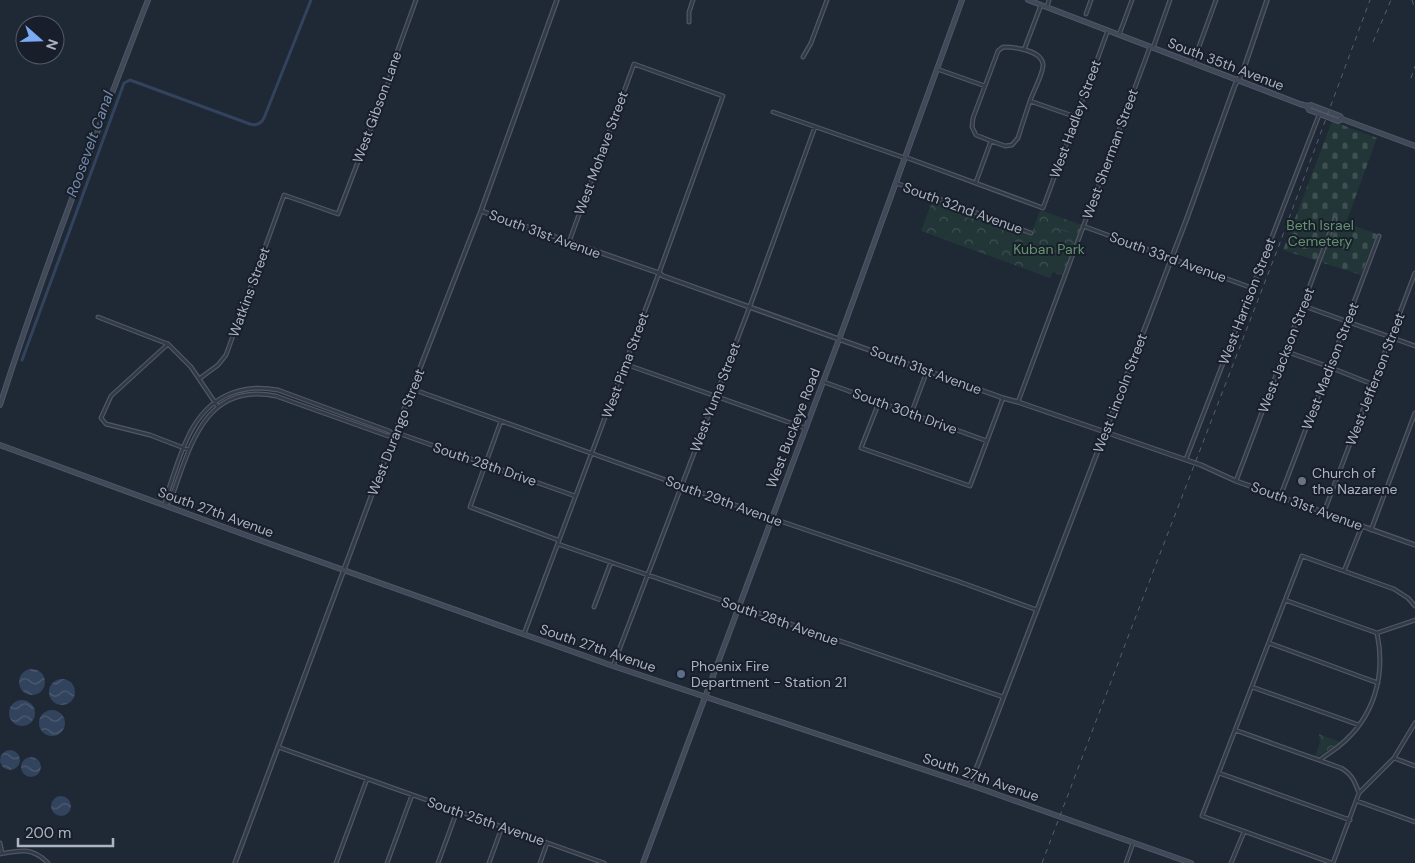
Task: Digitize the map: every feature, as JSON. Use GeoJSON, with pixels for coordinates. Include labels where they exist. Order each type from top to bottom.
{"type":"FeatureCollection","features":[{"type":"Feature","properties":{"kind":"main road"},"geometry":{"type":"LineString","coordinates":[[0,404],[38,292],[148,0]]}},
{"type":"Feature","properties":{"kind":"main road","name":"West Buckeye Road"},"geometry":{"type":"LineString","coordinates":[[643,863],[839,339],[962,0]]}},
{"type":"Feature","properties":{"kind":"main road","name":"South 35th Avenue"},"geometry":{"type":"LineString","coordinates":[[1028,0],[1307,106],[1312,105],[1340,116],[1342,119],[1415,146]]}},
{"type":"Feature","properties":{"kind":"main road"},"geometry":{"type":"LineString","coordinates":[[1307,106],[1309,110],[1319,114],[1338,121],[1342,119]]}},
{"type":"Feature","properties":{"kind":"main road","name":"South 27th Avenue"},"geometry":{"type":"LineString","coordinates":[[0,444],[613,666],[970,785],[1191,863]]}},
{"type":"Feature","properties":{"kind":"street","name":"West Gibson Lane"},"geometry":{"type":"LineString","coordinates":[[284,194],[338,214],[390,78],[391,69],[416,0]]}},
{"type":"Feature","properties":{"kind":"street","name":"West Durango Street"},"geometry":{"type":"LineString","coordinates":[[235,863],[395,433],[481,210],[557,0]]}},
{"type":"Feature","properties":{"kind":"street"},"geometry":{"type":"LineString","coordinates":[[689,22],[688,12],[693,0]]}},
{"type":"Feature","properties":{"kind":"street"},"geometry":{"type":"LineString","coordinates":[[803,57],[812,42],[827,0]]}},
{"type":"Feature","properties":{"kind":"street"},"geometry":{"type":"LineString","coordinates":[[1047,7],[1049,0]]}},
{"type":"Feature","properties":{"kind":"street"},"geometry":{"type":"LineString","coordinates":[[1086,14],[1091,0]]}},
{"type":"Feature","properties":{"kind":"street"},"geometry":{"type":"LineString","coordinates":[[1119,35],[1132,0]]}},
{"type":"Feature","properties":{"kind":"street","name":"West Sherman Street"},"geometry":{"type":"LineString","coordinates":[[1018,402],[1170,0]]}},
{"type":"Feature","properties":{"kind":"street"},"geometry":{"type":"LineString","coordinates":[[1193,63],[1216,0]]}},
{"type":"Feature","properties":{"kind":"street","name":"West Lincoln Street"},"geometry":{"type":"LineString","coordinates":[[970,785],[1235,85],[1242,74],[1267,0]]}},
{"type":"Feature","properties":{"kind":"street"},"geometry":{"type":"LineString","coordinates":[[1024,50],[1040,5]]}},
{"type":"Feature","properties":{"kind":"street","name":"West Hadley Street"},"geometry":{"type":"LineString","coordinates":[[976,182],[1043,208],[1108,30]]}},
{"type":"Feature","properties":{"kind":"street"},"geometry":{"type":"LineString","coordinates":[[1003,47],[1014,47],[1039,56],[1043,64],[1018,138],[1012,145],[1005,146],[976,135],[972,127],[973,118],[985,86],[998,51],[1003,47]]}},
{"type":"Feature","properties":{"kind":"street","name":"West Pima Street"},"geometry":{"type":"LineString","coordinates":[[524,634],[723,96],[634,64]]}},
{"type":"Feature","properties":{"kind":"street","name":"West Mohave Street"},"geometry":{"type":"LineString","coordinates":[[569,242],[634,64]]}},
{"type":"Feature","properties":{"kind":"street"},"geometry":{"type":"LineString","coordinates":[[937,69],[985,86]]}},
{"type":"Feature","properties":{"kind":"street"},"geometry":{"type":"LineString","coordinates":[[1030,101],[1076,117]]}},
{"type":"Feature","properties":{"kind":"street"},"geometry":{"type":"LineString","coordinates":[[773,112],[976,182],[991,141]]}},
{"type":"Feature","properties":{"kind":"street","name":"West Harrison Street"},"geometry":{"type":"LineString","coordinates":[[1186,461],[1319,114]]}},
{"type":"Feature","properties":{"kind":"street","name":"West Yuma Street"},"geometry":{"type":"LineString","coordinates":[[613,666],[750,306],[815,127]]}},
{"type":"Feature","properties":{"kind":"street","name":"South 32nd Avenue"},"geometry":{"type":"LineString","coordinates":[[896,183],[1031,233]]}},
{"type":"Feature","properties":{"kind":"street","name":"Watkins Street"},"geometry":{"type":"LineString","coordinates":[[199,378],[218,365],[226,355],[284,194]]}},
{"type":"Feature","properties":{"kind":"street","name":"South 31st Avenue"},"geometry":{"type":"LineString","coordinates":[[481,210],[1003,398],[1201,465],[1236,481],[1415,545]]}},
{"type":"Feature","properties":{"kind":"street","name":"West Jackson Street"},"geometry":{"type":"LineString","coordinates":[[1236,481],[1335,220]]}},
{"type":"Feature","properties":{"kind":"street","name":"South 33rd Avenue"},"geometry":{"type":"LineString","coordinates":[[1084,226],[1252,288]]}},
{"type":"Feature","properties":{"kind":"street","name":"West Madison Street"},"geometry":{"type":"LineString","coordinates":[[1280,497],[1379,236]]}},
{"type":"Feature","properties":{"kind":"street","name":"West Jefferson Street"},"geometry":{"type":"LineString","coordinates":[[1324,512],[1415,273]]}},
{"type":"Feature","properties":{"kind":"street"},"geometry":{"type":"LineString","coordinates":[[1303,306],[1415,346]]}},
{"type":"Feature","properties":{"kind":"street"},"geometry":{"type":"LineString","coordinates":[[98,317],[168,344],[185,360],[218,407]]}},
{"type":"Feature","properties":{"kind":"street"},"geometry":{"type":"LineString","coordinates":[[168,344],[111,396],[101,418],[106,424],[150,435],[189,450]]}},
{"type":"Feature","properties":{"kind":"street"},"geometry":{"type":"LineString","coordinates":[[1285,351],[1372,384]]}},
{"type":"Feature","properties":{"kind":"street"},"geometry":{"type":"LineString","coordinates":[[625,364],[805,428]]}},
{"type":"Feature","properties":{"kind":"street"},"geometry":{"type":"LineString","coordinates":[[911,414],[927,370]]}},
{"type":"Feature","properties":{"kind":"street","name":"South 30th Drive"},"geometry":{"type":"LineString","coordinates":[[823,382],[987,441]]}},
{"type":"Feature","properties":{"kind":"street"},"geometry":{"type":"LineString","coordinates":[[165,505],[166,496],[196,422],[204,411],[215,402],[238,391],[249,388],[268,388],[395,433]]}},
{"type":"Feature","properties":{"kind":"street","name":"South 29th Avenue"},"geometry":{"type":"LineString","coordinates":[[412,389],[772,518],[1037,610]]}},
{"type":"Feature","properties":{"kind":"street"},"geometry":{"type":"LineString","coordinates":[[165,505],[171,499],[189,450],[205,419],[218,407],[244,396],[257,394],[271,395],[386,436],[395,433]]}},
{"type":"Feature","properties":{"kind":"street"},"geometry":{"type":"LineString","coordinates":[[879,402],[861,448],[970,486],[1003,398]]}},
{"type":"Feature","properties":{"kind":"street"},"geometry":{"type":"LineString","coordinates":[[1371,530],[1415,413]]}},
{"type":"Feature","properties":{"kind":"street"},"geometry":{"type":"LineString","coordinates":[[486,464],[502,421]]}},
{"type":"Feature","properties":{"kind":"street","name":"South 28th Drive"},"geometry":{"type":"LineString","coordinates":[[395,433],[576,496]]}},
{"type":"Feature","properties":{"kind":"street","name":"South 28th Avenue"},"geometry":{"type":"LineString","coordinates":[[486,464],[470,507],[611,562],[1003,697]]}},
{"type":"Feature","properties":{"kind":"street"},"geometry":{"type":"LineString","coordinates":[[1344,571],[1362,526]]}},
{"type":"Feature","properties":{"kind":"street"},"geometry":{"type":"LineString","coordinates":[[1415,606],[1408,598],[1394,590],[1302,556],[1202,816],[1333,863],[1359,793],[1394,758],[1415,723]]}},
{"type":"Feature","properties":{"kind":"street"},"geometry":{"type":"LineString","coordinates":[[594,607],[611,562]]}},
{"type":"Feature","properties":{"kind":"street"},"geometry":{"type":"LineString","coordinates":[[1285,600],[1378,633],[1415,620]]}},
{"type":"Feature","properties":{"kind":"street"},"geometry":{"type":"LineString","coordinates":[[1320,760],[1340,745],[1359,725],[1372,705],[1381,664],[1378,633]]}},
{"type":"Feature","properties":{"kind":"street"},"geometry":{"type":"LineString","coordinates":[[1269,643],[1378,683]]}},
{"type":"Feature","properties":{"kind":"street"},"geometry":{"type":"LineString","coordinates":[[1252,686],[1359,725]]}},
{"type":"Feature","properties":{"kind":"street"},"geometry":{"type":"LineString","coordinates":[[1235,730],[1347,771],[1354,780],[1359,793]]}},
{"type":"Feature","properties":{"kind":"street","name":"South 25th Avenue"},"geometry":{"type":"LineString","coordinates":[[278,747],[604,863]]}},
{"type":"Feature","properties":{"kind":"street"},"geometry":{"type":"LineString","coordinates":[[1394,758],[1415,766]]}},
{"type":"Feature","properties":{"kind":"street"},"geometry":{"type":"LineString","coordinates":[[1219,773],[1350,820]]}},
{"type":"Feature","properties":{"kind":"street"},"geometry":{"type":"LineString","coordinates":[[336,863],[367,779]]}},
{"type":"Feature","properties":{"kind":"street"},"geometry":{"type":"LineString","coordinates":[[388,863],[412,795]]}},
{"type":"Feature","properties":{"kind":"street"},"geometry":{"type":"LineString","coordinates":[[1357,801],[1415,822]]}},
{"type":"Feature","properties":{"kind":"street"},"geometry":{"type":"LineString","coordinates":[[438,863],[457,811]]}},
{"type":"Feature","properties":{"kind":"street"},"geometry":{"type":"LineString","coordinates":[[489,863],[502,827]]}},
{"type":"Feature","properties":{"kind":"street"},"geometry":{"type":"LineString","coordinates":[[1231,863],[1244,832]]}},
{"type":"Feature","properties":{"kind":"street"},"geometry":{"type":"LineString","coordinates":[[1126,863],[1133,842]]}},
{"type":"Feature","properties":{"kind":"street"},"geometry":{"type":"LineString","coordinates":[[0,843],[1,854],[21,850],[40,855],[48,863]]}},
{"type":"Feature","properties":{"kind":"street"},"geometry":{"type":"LineString","coordinates":[[540,863],[548,843]]}},
{"type":"Feature","properties":{"kind":"street"},"geometry":{"type":"LineString","coordinates":[[1174,863],[1176,858]]}},
{"type":"Feature","properties":{"kind":"street"},"geometry":{"type":"LineString","coordinates":[[591,863],[592,859]]}},
{"type":"Feature","properties":{"kind":"green space","name":"Beth Israel Cemetery"},"geometry":{"type":"Polygon","coordinates":[[[1332,121],[1377,138],[1346,223],[1377,234],[1361,275],[1283,250],[1332,121]]]}},
{"type":"Feature","properties":{"kind":"green space","name":"Kuban Park"},"geometry":{"type":"Polygon","coordinates":[[[933,199],[1031,235],[1040,210],[1082,225],[1063,276],[1053,272],[1050,278],[921,231],[933,199]]]}},
{"type":"Feature","properties":{"kind":"green space"},"geometry":{"type":"Polygon","coordinates":[[[1319,734],[1340,742],[1317,757],[1315,756],[1320,742],[1319,734]]]}},
{"type":"Feature","properties":{"kind":"water"},"geometry":{"type":"Polygon","coordinates":[[[32,669],[41,673],[45,682],[41,691],[32,695],[23,691],[19,682],[23,673],[32,669]]]}},
{"type":"Feature","properties":{"kind":"water"},"geometry":{"type":"Polygon","coordinates":[[[62,679],[71,683],[75,692],[71,701],[62,705],[53,701],[49,692],[53,683],[62,679]]]}},
{"type":"Feature","properties":{"kind":"water"},"geometry":{"type":"Polygon","coordinates":[[[22,700],[31,704],[35,713],[31,722],[22,726],[13,722],[9,713],[13,704],[22,700]]]}},
{"type":"Feature","properties":{"kind":"water"},"geometry":{"type":"Polygon","coordinates":[[[52,710],[61,714],[65,723],[61,732],[52,736],[43,732],[39,723],[43,714],[52,710]]]}},
{"type":"Feature","properties":{"kind":"water"},"geometry":{"type":"Polygon","coordinates":[[[10,750],[17,753],[20,760],[17,767],[10,770],[3,767],[0,760],[3,753],[10,750]]]}},
{"type":"Feature","properties":{"kind":"water"},"geometry":{"type":"Polygon","coordinates":[[[27,757],[35,757],[41,763],[41,771],[35,777],[27,777],[21,771],[21,763],[27,757]]]}},
{"type":"Feature","properties":{"kind":"water"},"geometry":{"type":"Polygon","coordinates":[[[57,796],[65,796],[71,802],[71,810],[65,816],[57,816],[51,810],[51,802],[57,796]]]}},
{"type":"Feature","properties":{"kind":"waterway","name":"Roosevelt Canal"},"geometry":{"type":"LineString","coordinates":[[22,360],[124,83],[130,80],[250,124],[258,124],[264,118],[311,0]]}},
{"type":"Feature","properties":{"kind":"waterway"},"geometry":{"type":"LineString","coordinates":[[1064,230],[1068,232]]}},
{"type":"Feature","properties":{"kind":"railway"},"geometry":{"type":"LineString","coordinates":[[1042,863],[1278,248],[1370,0]]}},
{"type":"Feature","properties":{"kind":"railway"},"geometry":{"type":"LineString","coordinates":[[1373,42],[1391,0]]}},
{"type":"Feature","properties":{"kind":"railway"},"geometry":{"type":"LineString","coordinates":[[1412,0],[1415,9]]}},
{"type":"Feature","properties":{"kind":"railway"},"geometry":{"type":"LineString","coordinates":[[1411,78],[1415,66]]}},
{"type":"Feature","properties":{"kind":"place","name":"Church of the Nazarene"},"geometry":{"type":"Point","coordinates":[1302,481]}},
{"type":"Feature","properties":{"kind":"place","name":"Phoenix Fire Department - Station 21"},"geometry":{"type":"Point","coordinates":[681,674]}}]}
